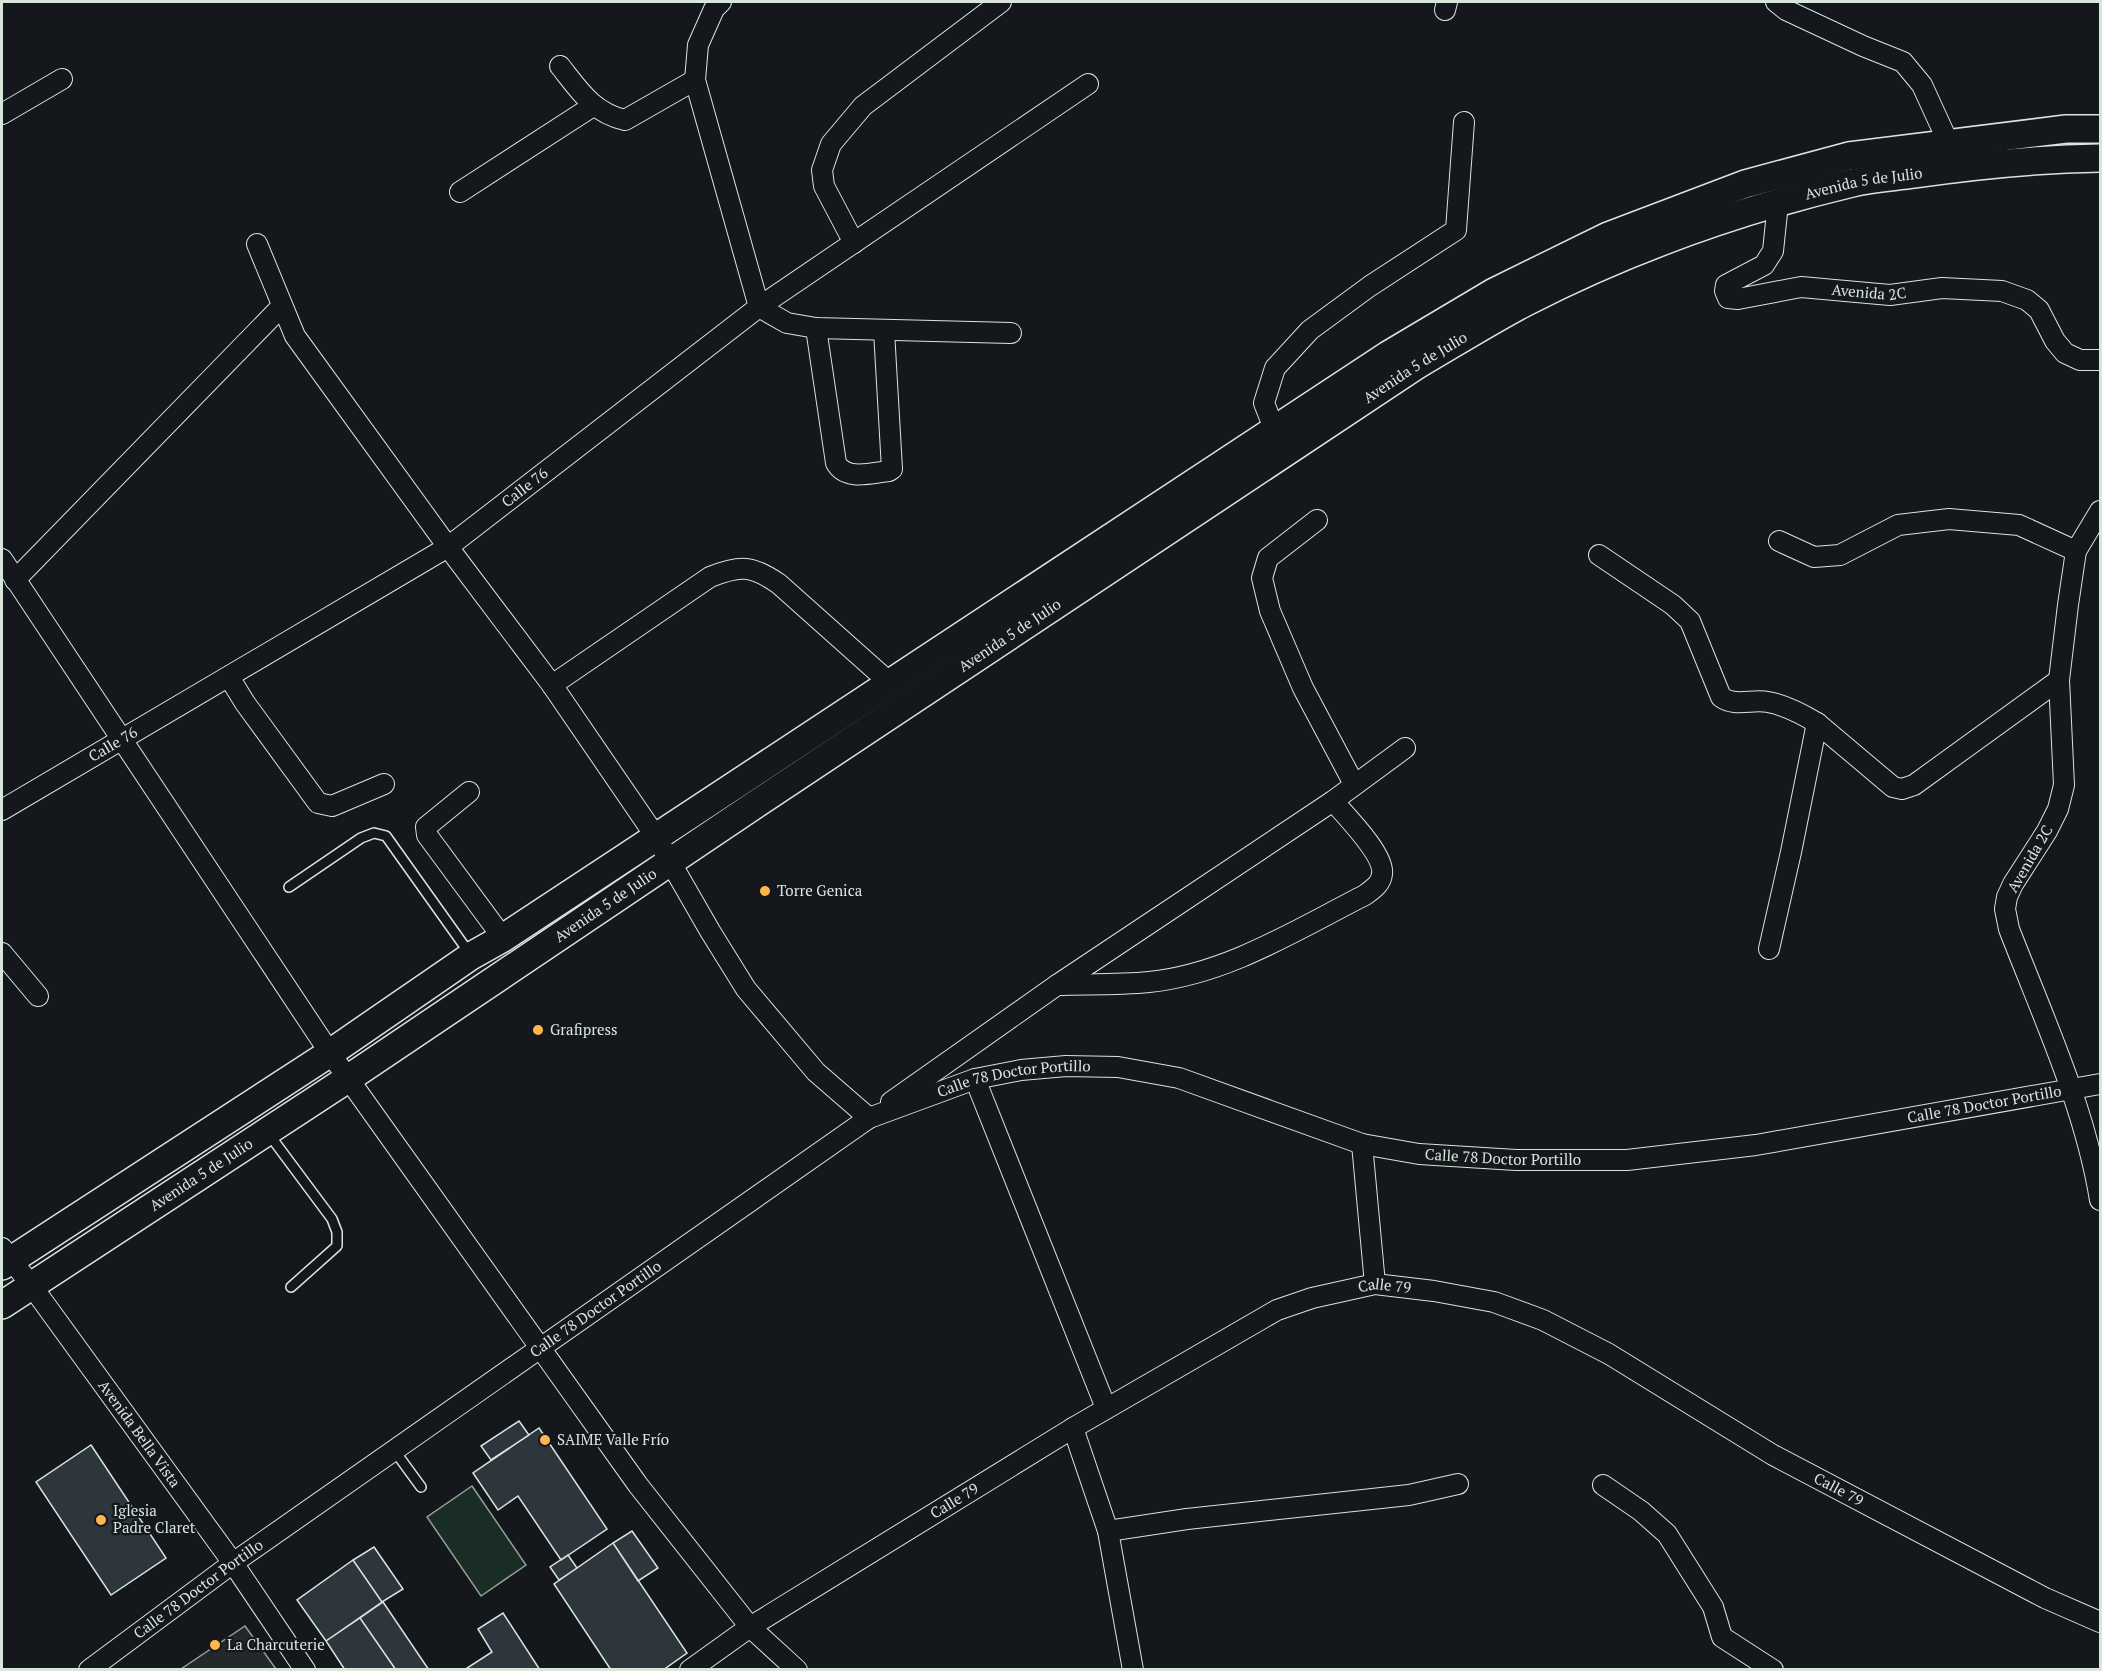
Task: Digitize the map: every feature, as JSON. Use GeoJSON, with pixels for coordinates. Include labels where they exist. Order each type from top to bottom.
{"type":"FeatureCollection","features":[{"type":"Feature","properties":{"kind":"main road","name":"Avenida 5 de Julio"},"geometry":{"type":"LineString","coordinates":[[5,1258],[330,1053],[471,956],[503,938],[1388,355],[1494,292],[1608,236],[1745,184],[1849,156],[2066,129],[2100,129]]}},
{"type":"Feature","properties":{"kind":"main road","name":"Avenida 5 de Julio"},"geometry":{"type":"LineString","coordinates":[[2,1305],[349,1078],[1418,365],[1524,303],[1612,262],[1683,233],[1778,203],[1854,183],[1970,166],[2058,158],[2100,158]]}},
{"type":"Feature","properties":{"kind":"street"},"geometry":{"type":"LineString","coordinates":[[721,2],[714,9],[698,45],[695,80],[759,307],[788,323],[816,328],[1011,333]]}},
{"type":"Feature","properties":{"kind":"street"},"geometry":{"type":"LineString","coordinates":[[854,243],[824,186],[822,170],[831,144],[863,106],[1001,2]]}},
{"type":"Feature","properties":{"kind":"street"},"geometry":{"type":"LineString","coordinates":[[1776,2],[1863,46],[1903,62],[1922,85],[1949,144]]}},
{"type":"Feature","properties":{"kind":"street"},"geometry":{"type":"LineString","coordinates":[[560,66],[593,106],[625,120],[695,80]]}},
{"type":"Feature","properties":{"kind":"street"},"geometry":{"type":"LineString","coordinates":[[2,114],[62,79]]}},
{"type":"Feature","properties":{"kind":"street","name":"Calle 76"},"geometry":{"type":"LineString","coordinates":[[2,810],[448,547],[759,307],[1088,84]]}},
{"type":"Feature","properties":{"kind":"street"},"geometry":{"type":"LineString","coordinates":[[460,192],[593,106]]}},
{"type":"Feature","properties":{"kind":"street"},"geometry":{"type":"LineString","coordinates":[[1275,431],[1264,403],[1275,368],[1310,330],[1370,286],[1456,230],[1464,122]]}},
{"type":"Feature","properties":{"kind":"street","name":"Avenida 2C"},"geometry":{"type":"LineString","coordinates":[[1778,203],[1773,251],[1764,265],[1726,285],[1725,291],[1728,298],[1738,299],[1802,287],[1890,295],[1942,288],[2002,291],[2027,300],[2039,310],[2055,341],[2065,353],[2080,360],[2100,360]]}},
{"type":"Feature","properties":{"kind":"street"},"geometry":{"type":"LineString","coordinates":[[257,244],[295,336],[448,547],[552,685],[656,837],[746,989],[816,1072],[869,1118],[1057,985],[1333,801],[1405,748]]}},
{"type":"Feature","properties":{"kind":"street"},"geometry":{"type":"LineString","coordinates":[[15,580],[282,306]]}},
{"type":"Feature","properties":{"kind":"street"},"geometry":{"type":"LineString","coordinates":[[816,328],[836,463],[840,470],[848,474],[889,471],[892,468],[884,331]]}},
{"type":"Feature","properties":{"kind":"street","name":"Avenida 2C"},"geometry":{"type":"LineString","coordinates":[[2100,511],[2076,551],[2059,680],[2064,785],[2058,809],[2047,831],[2013,884],[2005,909],[2009,929],[2071,1089],[2096,1175],[2100,1200]]}},
{"type":"Feature","properties":{"kind":"street"},"geometry":{"type":"LineString","coordinates":[[1779,541],[1814,557],[1840,555],[1898,525],[1949,519],[2019,525],[2076,551]]}},
{"type":"Feature","properties":{"kind":"street"},"geometry":{"type":"LineString","coordinates":[[1317,520],[1268,558],[1262,578],[1270,611],[1303,687],[1354,784]]}},
{"type":"Feature","properties":{"kind":"street"},"geometry":{"type":"LineString","coordinates":[[1599,555],[1672,605],[1690,621],[1721,697],[1727,701],[1736,702],[1767,702],[1795,711],[1817,723],[1893,787],[1902,789],[1922,780],[2059,680]]}},
{"type":"Feature","properties":{"kind":"street"},"geometry":{"type":"LineString","coordinates":[[2,559],[330,1053],[638,1485],[750,1626],[797,1670]]}},
{"type":"Feature","properties":{"kind":"street"},"geometry":{"type":"LineString","coordinates":[[552,685],[710,577],[732,568],[760,571],[779,584],[890,683]]}},
{"type":"Feature","properties":{"kind":"street"},"geometry":{"type":"LineString","coordinates":[[229,677],[244,703],[318,803],[332,806],[384,784]]}},
{"type":"Feature","properties":{"kind":"street"},"geometry":{"type":"LineString","coordinates":[[1768,949],[1783,891],[1817,723]]}},
{"type":"Feature","properties":{"kind":"street"},"geometry":{"type":"LineString","coordinates":[[469,792],[426,827],[427,836],[503,938]]}},
{"type":"Feature","properties":{"kind":"street"},"geometry":{"type":"LineString","coordinates":[[1057,985],[1150,982],[1191,973],[1241,958],[1365,895],[1376,887],[1382,877],[1382,866],[1377,855],[1333,801]]}},
{"type":"Feature","properties":{"kind":"street"},"geometry":{"type":"LineString","coordinates":[[2,953],[38,996]]}},
{"type":"Feature","properties":{"kind":"street","name":"Calle 78 Doctor Portillo"},"geometry":{"type":"LineString","coordinates":[[89,1670],[233,1563],[869,1118],[975,1079],[1021,1070],[1066,1066],[1118,1067],[1179,1078],[1362,1144],[1419,1154],[1516,1160],[1627,1160],[1756,1145],[2100,1084]]}},
{"type":"Feature","properties":{"kind":"street"},"geometry":{"type":"LineString","coordinates":[[975,1079],[1106,1408]]}},
{"type":"Feature","properties":{"kind":"street"},"geometry":{"type":"LineString","coordinates":[[1362,1144],[1375,1284]]}},
{"type":"Feature","properties":{"kind":"street","name":"Avenida Bella Vista"},"geometry":{"type":"LineString","coordinates":[[5,1258],[31,1285],[233,1563],[304,1670]]}},
{"type":"Feature","properties":{"kind":"street","name":"Calle 79"},"geometry":{"type":"LineString","coordinates":[[690,1670],[750,1626],[1072,1428],[1277,1310],[1312,1298],[1375,1284],[1434,1290],[1494,1302],[1543,1320],[1609,1354],[1773,1455],[2045,1598],[2100,1622]]}},
{"type":"Feature","properties":{"kind":"street"},"geometry":{"type":"LineString","coordinates":[[1072,1428],[1108,1531],[1133,1670]]}},
{"type":"Feature","properties":{"kind":"street"},"geometry":{"type":"LineString","coordinates":[[1108,1531],[1187,1519],[1409,1495],[1458,1484]]}},
{"type":"Feature","properties":{"kind":"street"},"geometry":{"type":"LineString","coordinates":[[1603,1485],[1641,1511],[1667,1534],[1713,1607],[1722,1637],[1773,1670]]}},
{"type":"Feature","properties":{"kind":"lane"},"geometry":{"type":"LineString","coordinates":[[290,887],[361,838],[374,833],[386,836],[471,956]]}},
{"type":"Feature","properties":{"kind":"lane"},"geometry":{"type":"LineString","coordinates":[[267,1131],[332,1220],[337,1232],[337,1246],[291,1287]]}},
{"type":"Feature","properties":{"kind":"lane"},"geometry":{"type":"LineString","coordinates":[[394,1450],[421,1487]]}},
{"type":"Feature","properties":{"kind":"green space"},"geometry":{"type":"Polygon","coordinates":[[[472,1486],[526,1565],[481,1596],[427,1517],[472,1486]]]}},
{"type":"Feature","properties":{"kind":"shaded area"},"geometry":{"type":"Polygon","coordinates":[[[245,1626],[276,1669],[181,1669],[245,1626]]]}},
{"type":"Feature","properties":{"kind":"building"},"geometry":{"type":"Polygon","coordinates":[[[519,1421],[529,1435],[491,1460],[481,1446],[519,1421]]]}},
{"type":"Feature","properties":{"kind":"building"},"geometry":{"type":"Polygon","coordinates":[[[539,1428],[607,1529],[561,1560],[518,1496],[498,1510],[473,1473],[539,1428]]]}},
{"type":"Feature","properties":{"kind":"building","name":"Iglesia Padre Claret"},"geometry":{"type":"Polygon","coordinates":[[[91,1445],[166,1558],[111,1595],[36,1482],[91,1445]]]}},
{"type":"Feature","properties":{"kind":"building"},"geometry":{"type":"Polygon","coordinates":[[[632,1531],[658,1568],[638,1581],[613,1543],[632,1531]]]}},
{"type":"Feature","properties":{"kind":"building"},"geometry":{"type":"Polygon","coordinates":[[[613,1543],[687,1653],[663,1670],[611,1670],[554,1584],[613,1543]]]}},
{"type":"Feature","properties":{"kind":"building"},"geometry":{"type":"Polygon","coordinates":[[[374,1547],[403,1589],[382,1602],[353,1560],[374,1547]]]}},
{"type":"Feature","properties":{"kind":"building"},"geometry":{"type":"Polygon","coordinates":[[[568,1555],[577,1568],[559,1580],[550,1567],[568,1555]]]}},
{"type":"Feature","properties":{"kind":"building"},"geometry":{"type":"Polygon","coordinates":[[[353,1560],[382,1602],[326,1641],[297,1600],[353,1560]]]}},
{"type":"Feature","properties":{"kind":"building"},"geometry":{"type":"Polygon","coordinates":[[[383,1602],[429,1670],[396,1670],[360,1618],[383,1602]]]}},
{"type":"Feature","properties":{"kind":"building"},"geometry":{"type":"Polygon","coordinates":[[[503,1613],[540,1670],[464,1670],[492,1652],[478,1629],[503,1613]]]}},
{"type":"Feature","properties":{"kind":"building"},"geometry":{"type":"Polygon","coordinates":[[[360,1618],[396,1670],[345,1670],[326,1641],[360,1618]]]}},
{"type":"Feature","properties":{"kind":"place","name":"Torre Genica"},"geometry":{"type":"Point","coordinates":[765,891]}},
{"type":"Feature","properties":{"kind":"place","name":"Grafipress"},"geometry":{"type":"Point","coordinates":[538,1030]}},
{"type":"Feature","properties":{"kind":"place","name":"SAIME Valle Frío"},"geometry":{"type":"Point","coordinates":[545,1440]}},
{"type":"Feature","properties":{"kind":"place","name":"Iglesia Padre Claret"},"geometry":{"type":"Point","coordinates":[101,1520]}},
{"type":"Feature","properties":{"kind":"place","name":"La Charcuterie"},"geometry":{"type":"Point","coordinates":[215,1645]}}]}
